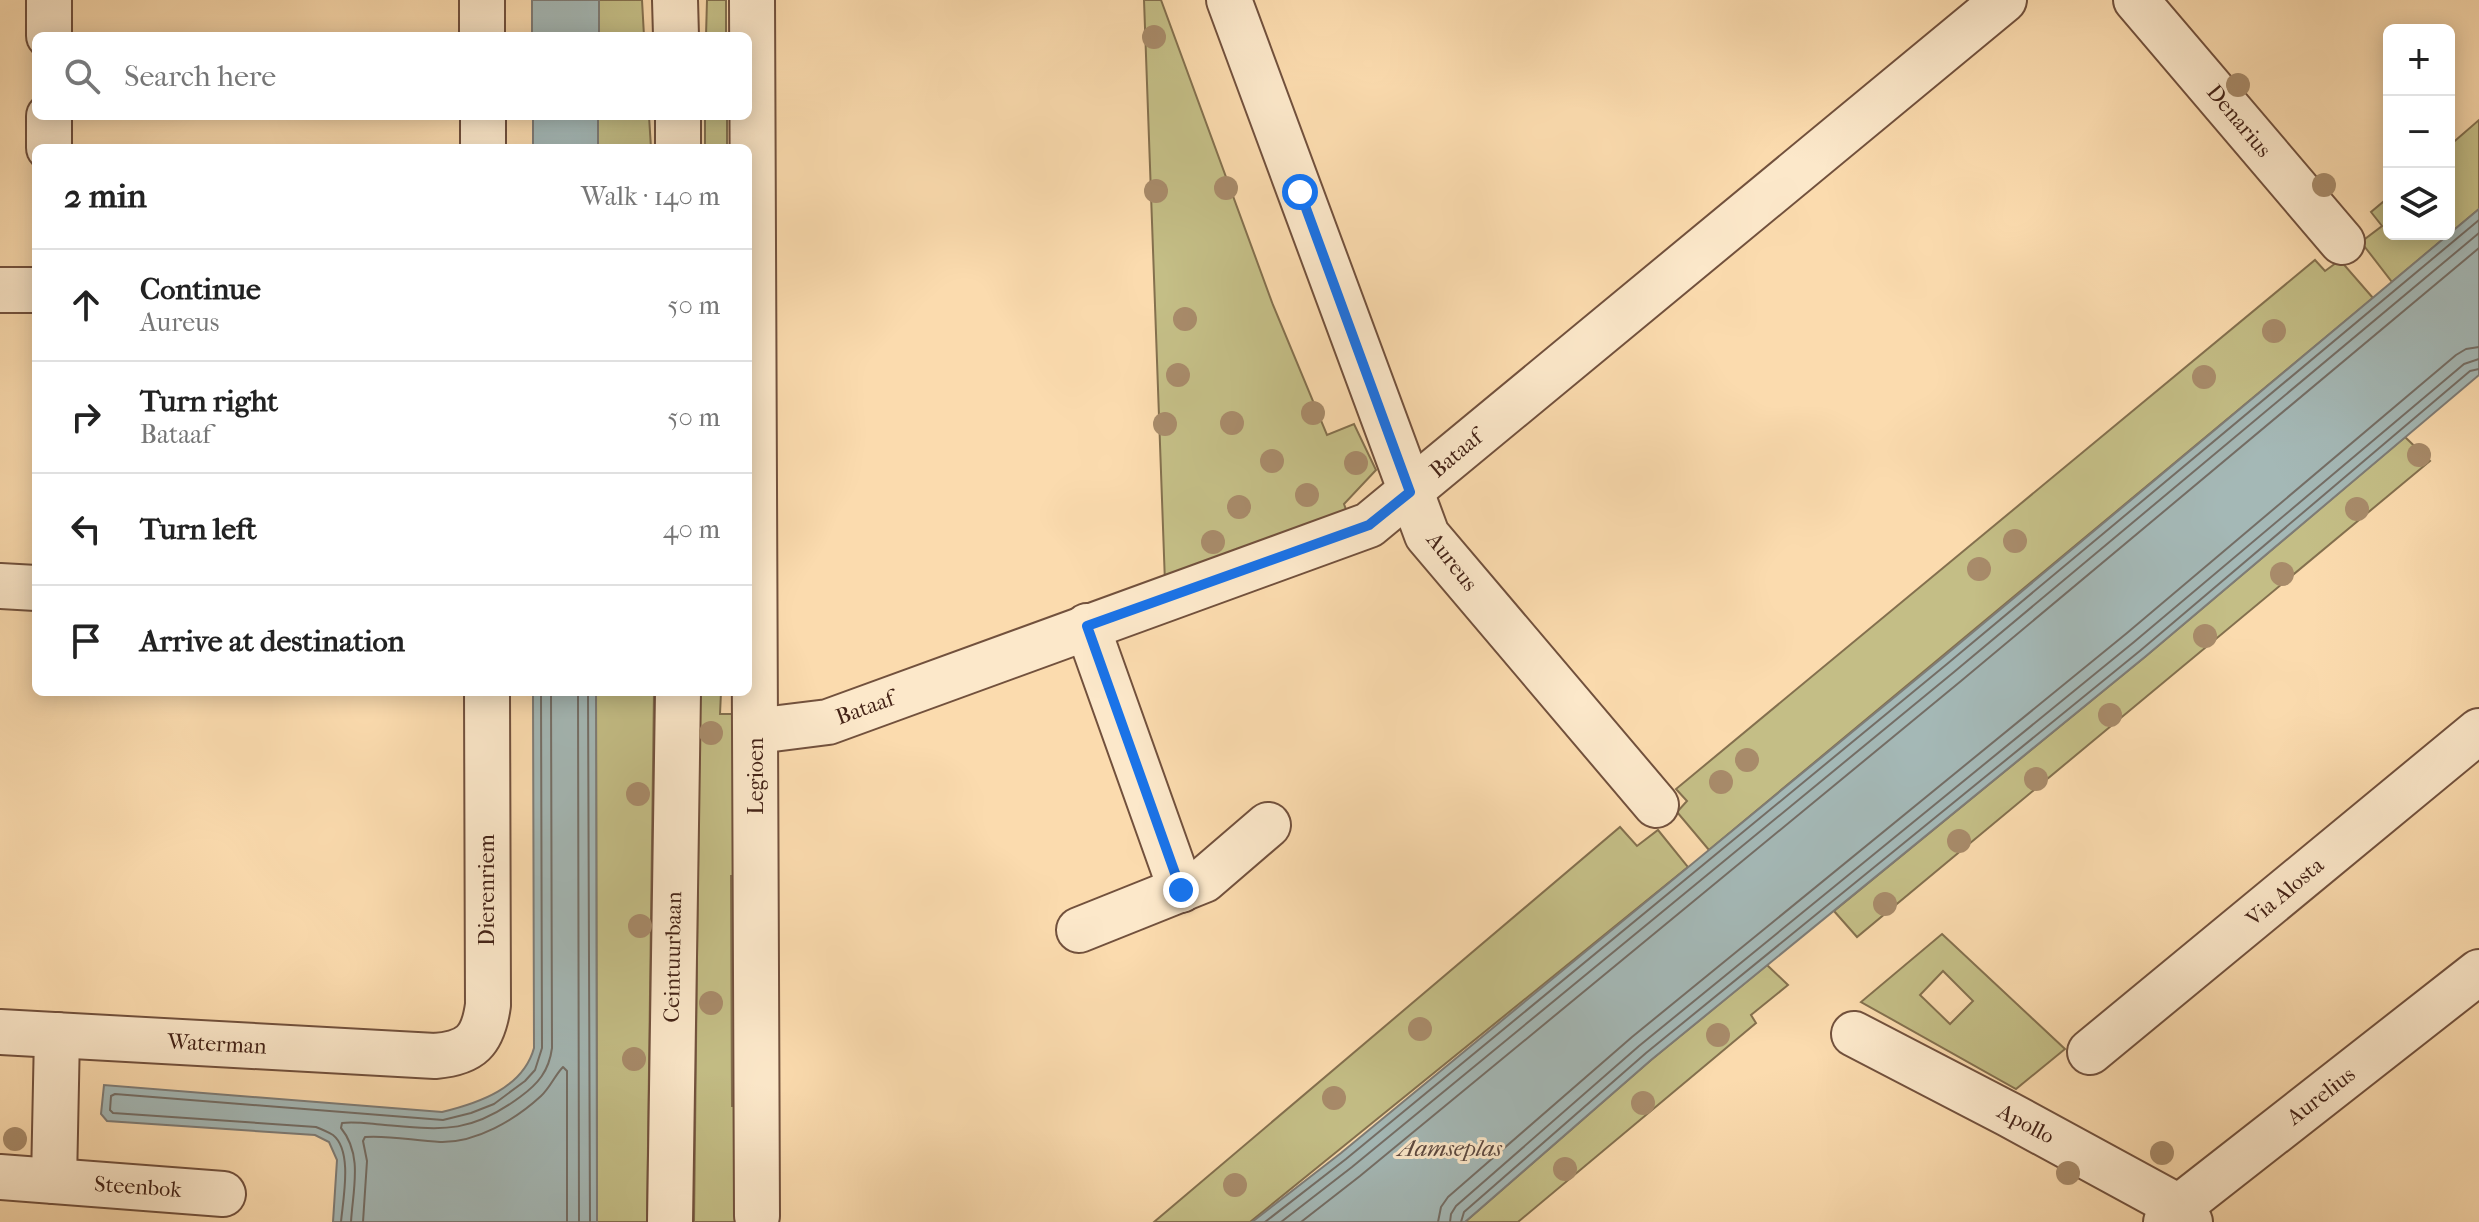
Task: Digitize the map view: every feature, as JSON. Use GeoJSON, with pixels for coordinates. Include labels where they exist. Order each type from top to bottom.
{"type":"FeatureCollection","features":[{"type":"Feature","properties":{"kind":"street"},"geometry":{"type":"LineString","coordinates":[[49,0],[49,32]]}},
{"type":"Feature","properties":{"kind":"street"},"geometry":{"type":"LineString","coordinates":[[482,0],[482,32]]}},
{"type":"Feature","properties":{"kind":"street"},"geometry":{"type":"LineString","coordinates":[[675,0],[676,32]]}},
{"type":"Feature","properties":{"kind":"street","name":"Legioen"},"geometry":{"type":"LineString","coordinates":[[752,0],[757,1216]]}},
{"type":"Feature","properties":{"kind":"street","name":"Aureus"},"geometry":{"type":"LineString","coordinates":[[1229,0],[1427,535],[1656,805]]}},
{"type":"Feature","properties":{"kind":"street","name":"Bataaf"},"geometry":{"type":"LineString","coordinates":[[756,731],[828,722],[1369,525],[2004,0]]}},
{"type":"Feature","properties":{"kind":"street","name":"Denarius"},"geometry":{"type":"LineString","coordinates":[[2136,0],[2342,242]]}},
{"type":"Feature","properties":{"kind":"street"},"geometry":{"type":"LineString","coordinates":[[49,120],[49,144]]}},
{"type":"Feature","properties":{"kind":"street"},"geometry":{"type":"LineString","coordinates":[[483,120],[483,144]]}},
{"type":"Feature","properties":{"kind":"street"},"geometry":{"type":"LineString","coordinates":[[678,120],[678,144]]}},
{"type":"Feature","properties":{"kind":"street"},"geometry":{"type":"LineString","coordinates":[[0,290],[32,290]]}},
{"type":"Feature","properties":{"kind":"street"},"geometry":{"type":"LineString","coordinates":[[0,586],[32,588]]}},
{"type":"Feature","properties":{"kind":"street"},"geometry":{"type":"LineString","coordinates":[[1087,626],[1181,890]]}},
{"type":"Feature","properties":{"kind":"street","name":"Dierenriem"},"geometry":{"type":"LineString","coordinates":[[435,1056],[451,1054],[473,1044],[486,1021],[487,696]]}},
{"type":"Feature","properties":{"kind":"street","name":"Ceintuurbaan"},"geometry":{"type":"LineString","coordinates":[[670,1222],[678,696]]}},
{"type":"Feature","properties":{"kind":"street","name":"Via Alosta"},"geometry":{"type":"LineString","coordinates":[[2090,1052],[2479,731]]}},
{"type":"Feature","properties":{"kind":"street"},"geometry":{"type":"LineString","coordinates":[[1079,930],[1204,880],[1268,825]]}},
{"type":"Feature","properties":{"kind":"street","name":"Aurelius"},"geometry":{"type":"LineString","coordinates":[[2179,1217],[2479,972]]}},
{"type":"Feature","properties":{"kind":"street","name":"Waterman"},"geometry":{"type":"LineString","coordinates":[[0,1032],[435,1056]]}},
{"type":"Feature","properties":{"kind":"street","name":"Apollo"},"geometry":{"type":"LineString","coordinates":[[1854,1034],[2008,1114],[2179,1217]]}},
{"type":"Feature","properties":{"kind":"street"},"geometry":{"type":"LineString","coordinates":[[54,1181],[57,1035]]}},
{"type":"Feature","properties":{"kind":"street","name":"Steenbok"},"geometry":{"type":"LineString","coordinates":[[0,1177],[223,1194]]}},
{"type":"Feature","properties":{"kind":"shaded area"},"geometry":{"type":"Polygon","coordinates":[[[599,0],[642,0],[644,32],[599,32],[599,0]]]}},
{"type":"Feature","properties":{"kind":"shaded area"},"geometry":{"type":"Polygon","coordinates":[[[707,0],[726,0],[726,32],[706,32],[707,0]]]}},
{"type":"Feature","properties":{"kind":"shaded area"},"geometry":{"type":"Polygon","coordinates":[[[1144,0],[1161,0],[1273,305],[1327,435],[1354,424],[1376,470],[1344,504],[1349,518],[1165,583],[1144,0]]]}},
{"type":"Feature","properties":{"kind":"shaded area"},"geometry":{"type":"Polygon","coordinates":[[[598,120],[649,120],[651,144],[598,144],[598,120]]]}},
{"type":"Feature","properties":{"kind":"shaded area"},"geometry":{"type":"Polygon","coordinates":[[[705,120],[727,120],[727,144],[705,144],[705,120]]]}},
{"type":"Feature","properties":{"kind":"shaded area"},"geometry":{"type":"Polygon","coordinates":[[[2479,120],[2479,209],[2455,229],[2455,168],[2455,141],[2479,120]]]}},
{"type":"Feature","properties":{"kind":"shaded area"},"geometry":{"type":"Polygon","coordinates":[[[2383,202],[2383,240],[2442,240],[2392,282],[2361,242],[2382,226],[2371,212],[2383,202]]]}},
{"type":"Feature","properties":{"kind":"shaded area"},"geometry":{"type":"Polygon","coordinates":[[[2315,260],[2325,271],[2340,260],[2373,298],[1709,850],[1677,812],[1687,801],[1676,789],[2315,260]]]}},
{"type":"Feature","properties":{"kind":"shaded area"},"geometry":{"type":"Polygon","coordinates":[[[2405,437],[2430,461],[1857,937],[1834,911],[2146,656],[2405,437]]]}},
{"type":"Feature","properties":{"kind":"shaded area"},"geometry":{"type":"Polygon","coordinates":[[[596,696],[654,696],[647,1222],[597,1222],[596,696]]]}},
{"type":"Feature","properties":{"kind":"shaded area"},"geometry":{"type":"Polygon","coordinates":[[[700,696],[721,696],[720,714],[741,714],[741,876],[731,876],[732,1106],[745,1106],[745,1222],[694,1222],[700,696]]]}},
{"type":"Feature","properties":{"kind":"shaded area"},"geometry":{"type":"Polygon","coordinates":[[[1620,827],[1637,846],[1658,830],[1688,867],[1250,1222],[1154,1222],[1620,827]]]}},
{"type":"Feature","properties":{"kind":"shaded area"},"geometry":{"type":"Polygon","coordinates":[[[1942,934],[2065,1049],[2016,1089],[1861,1002],[1942,934]],[[1943,971],[1920,995],[1950,1024],[1973,1001],[1943,971]]]}},
{"type":"Feature","properties":{"kind":"shaded area"},"geometry":{"type":"Polygon","coordinates":[[[1767,965],[1788,985],[1751,1015],[1756,1023],[1518,1222],[1465,1222],[1651,1060],[1767,965]]]}},
{"type":"Feature","properties":{"kind":"water"},"geometry":{"type":"Polygon","coordinates":[[[532,0],[599,0],[599,32],[532,32],[532,0]]]}},
{"type":"Feature","properties":{"kind":"water"},"geometry":{"type":"Polygon","coordinates":[[[533,120],[598,120],[598,144],[533,144],[533,120]]]}},
{"type":"Feature","properties":{"kind":"water","name":"Aamseplas"},"geometry":{"type":"Polygon","coordinates":[[[2479,209],[2479,375],[2146,656],[1651,1060],[1465,1222],[1252,1222],[1341,1153],[1942,658],[2442,240],[2455,240],[2455,229],[2479,209]]]}},
{"type":"Feature","properties":{"kind":"water"},"geometry":{"type":"Polygon","coordinates":[[[533,696],[596,696],[597,1222],[333,1222],[337,1160],[329,1142],[315,1135],[107,1121],[101,1114],[104,1085],[442,1112],[498,1092],[520,1074],[534,1048],[533,696]]]}},
{"type":"Feature","properties":{"kind":"route"},"geometry":{"type":"LineString","coordinates":[[1181,890],[1087,626],[1369,525],[1410,492],[1300,192]]}}]}
